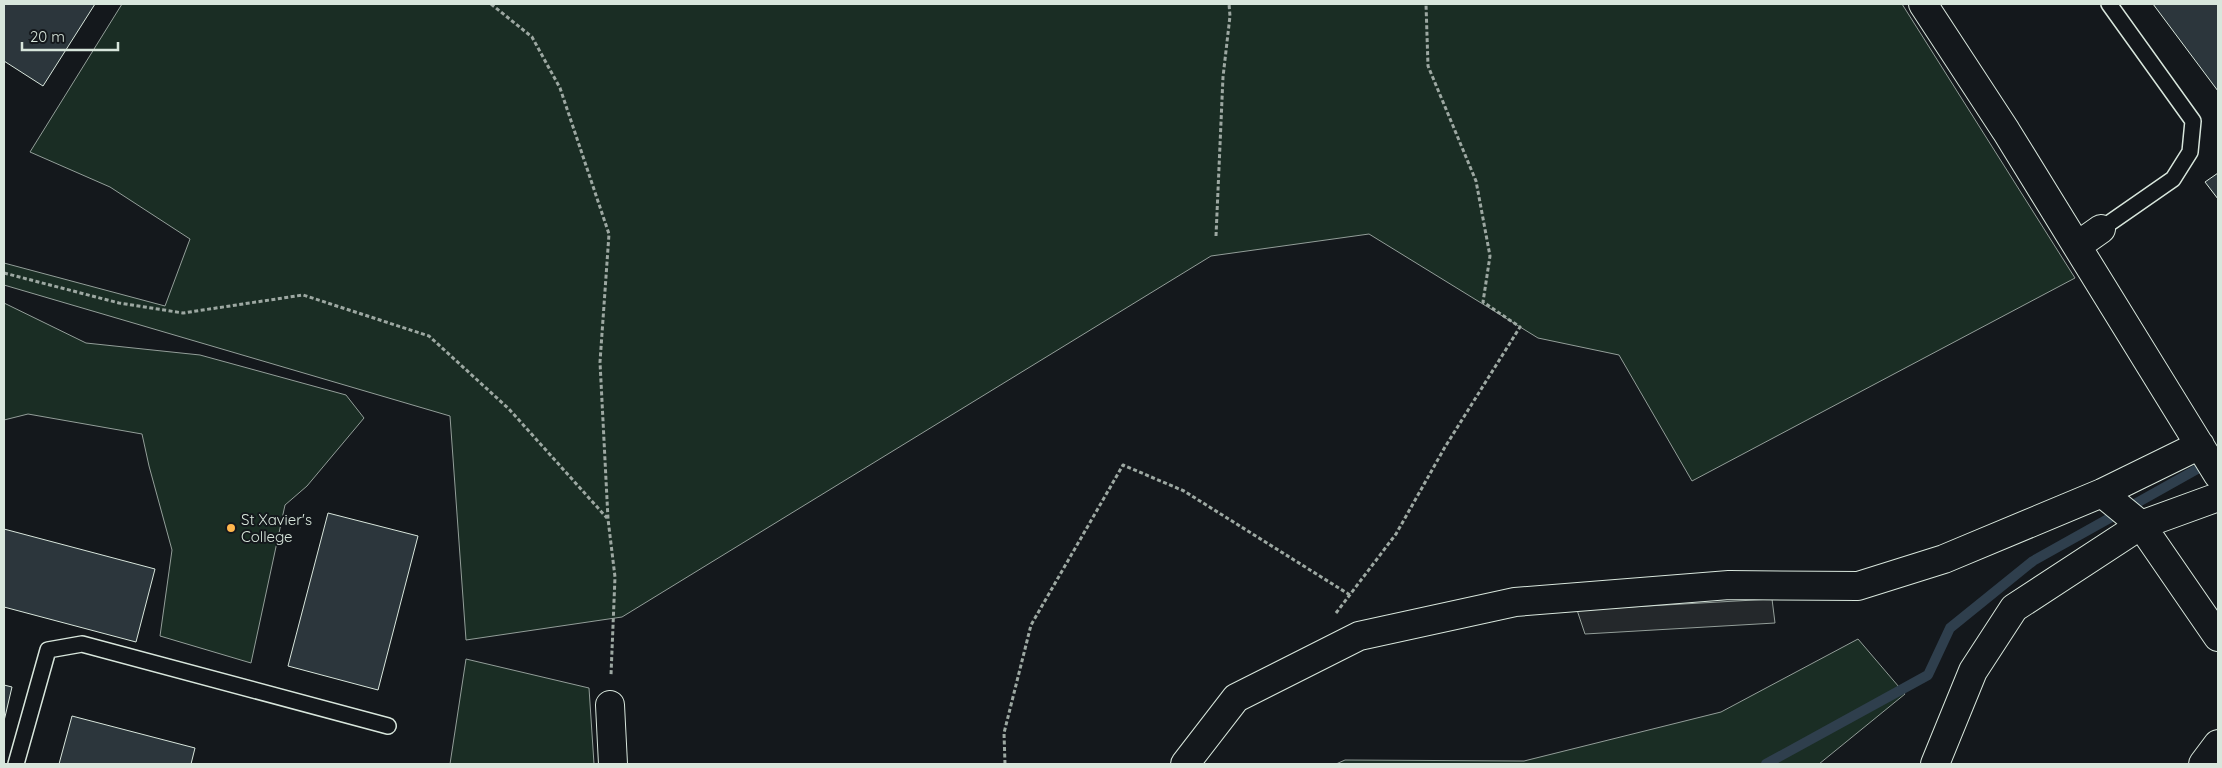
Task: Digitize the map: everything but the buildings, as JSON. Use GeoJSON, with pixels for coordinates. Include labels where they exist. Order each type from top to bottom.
{"type":"FeatureCollection","features":[{"type":"Feature","properties":{"kind":"street"},"geometry":{"type":"LineString","coordinates":[[1923,4],[2006,131],[2210,462],[2121,509],[2014,608],[1973,671],[1935,764]]}},
{"type":"Feature","properties":{"kind":"street"},"geometry":{"type":"LineString","coordinates":[[2077,246],[2101,229]]}},
{"type":"Feature","properties":{"kind":"street"},"geometry":{"type":"LineString","coordinates":[[1185,764],[1236,698],[1359,636],[1515,602],[1729,585],[1858,586],[1944,559],[2121,509],[2218,497]]}},
{"type":"Feature","properties":{"kind":"street"},"geometry":{"type":"LineString","coordinates":[[2121,509],[2218,637]]}},
{"type":"Feature","properties":{"kind":"street"},"geometry":{"type":"LineString","coordinates":[[610,705],[613,764]]}},
{"type":"Feature","properties":{"kind":"street"},"geometry":{"type":"LineString","coordinates":[[2203,764],[2218,744]]}},
{"type":"Feature","properties":{"kind":"lane"},"geometry":{"type":"LineString","coordinates":[[2101,229],[2173,179],[2190,152],[2192,122],[2110,4]]}},
{"type":"Feature","properties":{"kind":"lane"},"geometry":{"type":"LineString","coordinates":[[16,764],[48,650],[82,644],[388,726]]}},
{"type":"Feature","properties":{"kind":"path"},"geometry":{"type":"LineString","coordinates":[[491,4],[532,37],[560,88],[609,234],[600,362],[608,519],[615,577],[610,705]]}},
{"type":"Feature","properties":{"kind":"path"},"geometry":{"type":"LineString","coordinates":[[1216,236],[1223,77],[1230,16],[1228,4]]}},
{"type":"Feature","properties":{"kind":"path"},"geometry":{"type":"LineString","coordinates":[[1333,617],[1396,534],[1445,447],[1520,327],[1483,302],[1490,256],[1476,181],[1428,66],[1426,4]]}},
{"type":"Feature","properties":{"kind":"path"},"geometry":{"type":"LineString","coordinates":[[4,273],[119,302],[183,313],[303,295],[429,336],[508,409],[608,519]]}},
{"type":"Feature","properties":{"kind":"path"},"geometry":{"type":"LineString","coordinates":[[1005,764],[1004,733],[1031,625],[1123,465],[1184,490],[1350,595]]}},
{"type":"Feature","properties":{"kind":"green space"},"geometry":{"type":"Polygon","coordinates":[[[122,4],[1902,4],[2075,278],[1692,481],[1619,355],[1538,338],[1369,234],[1211,256],[622,617],[466,640],[450,416],[4,285],[4,263],[165,306],[190,239],[110,187],[30,152],[122,4]]]}},
{"type":"Feature","properties":{"kind":"green space"},"geometry":{"type":"Polygon","coordinates":[[[4,303],[86,343],[200,355],[346,395],[364,418],[307,486],[285,505],[251,663],[160,636],[172,550],[142,434],[28,414],[4,420],[4,303]]]}},
{"type":"Feature","properties":{"kind":"green space"},"geometry":{"type":"Polygon","coordinates":[[[1858,639],[1905,694],[1819,764],[1336,764],[1345,760],[1524,761],[1721,712],[1858,639]]]}},
{"type":"Feature","properties":{"kind":"green space"},"geometry":{"type":"Polygon","coordinates":[[[466,659],[589,688],[594,764],[450,764],[466,659]]]}},
{"type":"Feature","properties":{"kind":"shaded area"},"geometry":{"type":"Polygon","coordinates":[[[1772,599],[1775,623],[1585,634],[1577,610],[1772,599]]]}},
{"type":"Feature","properties":{"kind":"waterway"},"geometry":{"type":"LineString","coordinates":[[1766,764],[1928,675],[1950,628],[2033,561],[2208,463]]}},
{"type":"Feature","properties":{"kind":"place","name":"St Xavier's College"},"geometry":{"type":"Point","coordinates":[231,528]}}]}
